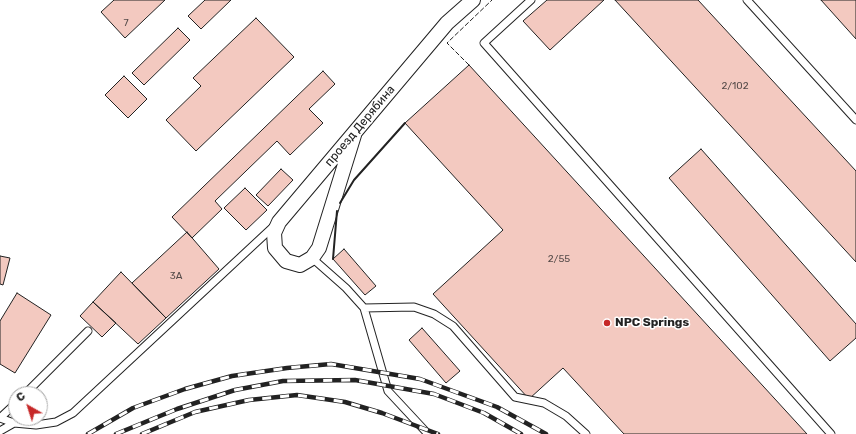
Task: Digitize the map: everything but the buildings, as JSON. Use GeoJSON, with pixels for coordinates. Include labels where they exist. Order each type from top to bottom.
{"type":"FeatureCollection","features":[{"type":"Feature","properties":{"kind":"street","name":"проезд Дерябина"},"geometry":{"type":"LineString","coordinates":[[312,258],[300,265],[286,261],[275,248],[274,233],[279,222],[447,23],[473,0]]}},
{"type":"Feature","properties":{"kind":"street"},"geometry":{"type":"LineString","coordinates":[[312,258],[319,248],[355,132]]}},
{"type":"Feature","properties":{"kind":"lane"},"geometry":{"type":"LineString","coordinates":[[531,0],[484,43],[831,434]]}},
{"type":"Feature","properties":{"kind":"lane"},"geometry":{"type":"LineString","coordinates":[[747,0],[856,120]]}},
{"type":"Feature","properties":{"kind":"lane"},"geometry":{"type":"LineString","coordinates":[[48,423],[56,422],[73,413],[279,222]]}},
{"type":"Feature","properties":{"kind":"lane"},"geometry":{"type":"LineString","coordinates":[[312,258],[346,288],[364,308],[388,391],[428,434]]}},
{"type":"Feature","properties":{"kind":"lane"},"geometry":{"type":"LineString","coordinates":[[364,308],[414,307],[434,314],[452,326],[515,397],[544,403],[566,416],[586,434]]}},
{"type":"Feature","properties":{"kind":"lane"},"geometry":{"type":"LineString","coordinates":[[33,386],[88,331]]}},
{"type":"Feature","properties":{"kind":"lane"},"geometry":{"type":"LineString","coordinates":[[0,418],[8,410]]}},
{"type":"Feature","properties":{"kind":"lane"},"geometry":{"type":"LineString","coordinates":[[0,431],[9,426]]}},
{"type":"Feature","properties":{"kind":"railway"},"geometry":{"type":"LineString","coordinates":[[88,434],[133,408],[185,389],[232,376],[287,368],[331,364],[420,379],[497,407],[546,434]]}},
{"type":"Feature","properties":{"kind":"railway"},"geometry":{"type":"LineString","coordinates":[[116,434],[177,409],[235,390],[283,381],[355,380],[434,394],[484,413],[521,434]]}},
{"type":"Feature","properties":{"kind":"railway"},"geometry":{"type":"LineString","coordinates":[[142,434],[195,412],[249,400],[297,395],[345,402],[382,413],[438,434]]}},
{"type":"Feature","properties":{"kind":"fence"},"geometry":{"type":"LineString","coordinates":[[469,65],[447,43],[492,0]]}},
{"type":"Feature","properties":{"kind":"wall"},"geometry":{"type":"LineString","coordinates":[[340,203],[354,180],[405,123]]}},
{"type":"Feature","properties":{"kind":"wall"},"geometry":{"type":"LineString","coordinates":[[333,259],[337,211]]}},
{"type":"Feature","properties":{"kind":"place","name":"NPC Springs"},"geometry":{"type":"Point","coordinates":[607,323]}}]}
